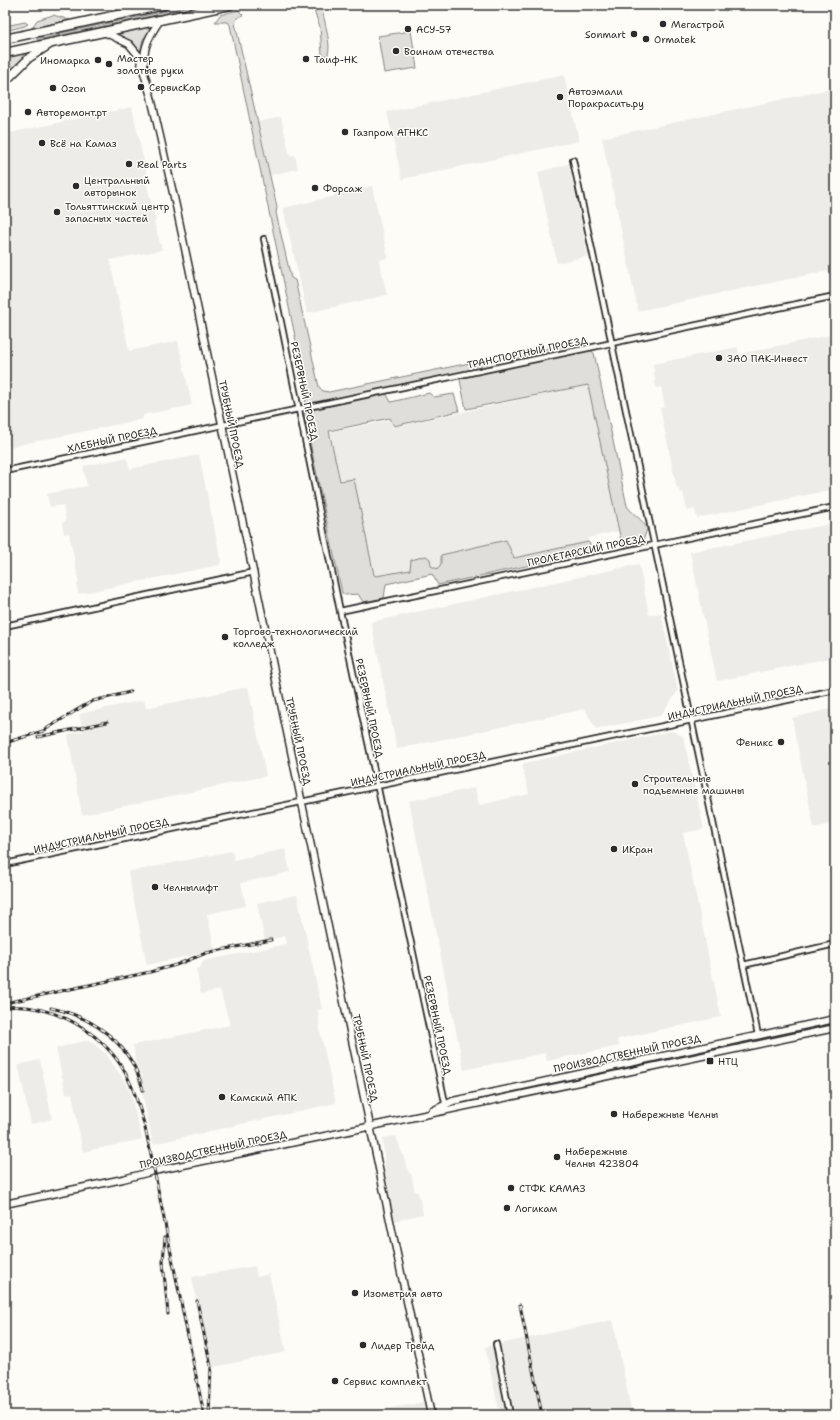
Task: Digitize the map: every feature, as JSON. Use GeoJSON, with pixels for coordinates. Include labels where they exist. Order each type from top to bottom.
{"type":"FeatureCollection","features":[{"type":"Feature","properties":{"kind":"main road"},"geometry":{"type":"LineString","coordinates":[[5,39],[164,5]]}},
{"type":"Feature","properties":{"kind":"main road"},"geometry":{"type":"LineString","coordinates":[[5,53],[230,5]]}},
{"type":"Feature","properties":{"kind":"main road"},"geometry":{"type":"LineString","coordinates":[[27,34],[36,40],[30,47]]}},
{"type":"Feature","properties":{"kind":"main road"},"geometry":{"type":"LineString","coordinates":[[5,82],[29,58],[53,42]]}},
{"type":"Feature","properties":{"kind":"street"},"geometry":{"type":"LineString","coordinates":[[145,72],[144,50],[146,42],[160,20]]}},
{"type":"Feature","properties":{"kind":"street"},"geometry":{"type":"LineString","coordinates":[[104,32],[129,44],[139,56],[145,72]]}},
{"type":"Feature","properties":{"kind":"street","name":"ТРУБНЫЙ ПРОЕЗД"},"geometry":{"type":"LineString","coordinates":[[145,72],[168,166],[432,1415]]}},
{"type":"Feature","properties":{"kind":"street"},"geometry":{"type":"LineString","coordinates":[[573,160],[611,343],[656,544],[760,1044]]}},
{"type":"Feature","properties":{"kind":"street","name":"РЕЗЕРВНЫЙ ПРОЕЗД"},"geometry":{"type":"LineString","coordinates":[[264,239],[340,611],[446,1108]]}},
{"type":"Feature","properties":{"kind":"street","name":"ТРАНСПОРТНЫЙ ПРОЕЗД"},"geometry":{"type":"LineString","coordinates":[[222,425],[835,296]]}},
{"type":"Feature","properties":{"kind":"street","name":"ХЛЕБНЫЙ ПРОЕЗД"},"geometry":{"type":"LineString","coordinates":[[5,470],[222,425]]}},
{"type":"Feature","properties":{"kind":"street","name":"ПРОЛЕТАРСКИЙ ПРОЕЗД"},"geometry":{"type":"LineString","coordinates":[[340,611],[835,506]]}},
{"type":"Feature","properties":{"kind":"street"},"geometry":{"type":"LineString","coordinates":[[5,626],[254,572]]}},
{"type":"Feature","properties":{"kind":"street","name":"ИНДУСТРИАЛЬНЫЙ ПРОЕЗД"},"geometry":{"type":"LineString","coordinates":[[5,864],[835,690]]}},
{"type":"Feature","properties":{"kind":"street"},"geometry":{"type":"LineString","coordinates":[[743,965],[835,944]]}},
{"type":"Feature","properties":{"kind":"street","name":"ПРОИЗВОДСТВЕННЫЙ ПРОЕЗД"},"geometry":{"type":"LineString","coordinates":[[446,1108],[453,1100],[835,1019]]}},
{"type":"Feature","properties":{"kind":"street","name":"ПРОИЗВОДСТВЕННЫЙ ПРОЕЗД"},"geometry":{"type":"LineString","coordinates":[[5,1204],[426,1114],[446,1108],[550,1088],[835,1028]]}},
{"type":"Feature","properties":{"kind":"street"},"geometry":{"type":"LineString","coordinates":[[548,1080],[550,1088]]}},
{"type":"Feature","properties":{"kind":"street"},"geometry":{"type":"LineString","coordinates":[[496,1344],[510,1415]]}},
{"type":"Feature","properties":{"kind":"shaded area"},"geometry":{"type":"Polygon","coordinates":[[[195,5],[204,5],[37,40],[37,38],[195,5]]]}},
{"type":"Feature","properties":{"kind":"shaded area"},"geometry":{"type":"Polygon","coordinates":[[[312,5],[321,5],[329,46],[327,56],[322,55],[320,27],[312,5]]]}},
{"type":"Feature","properties":{"kind":"shaded area"},"geometry":{"type":"Polygon","coordinates":[[[238,10],[243,15],[237,18],[235,23],[277,207],[276,213],[291,278],[295,280],[319,387],[323,391],[329,392],[484,360],[487,366],[486,368],[310,405],[305,403],[307,395],[304,379],[230,25],[228,22],[215,22],[220,15],[238,10]]]}},
{"type":"Feature","properties":{"kind":"shaded area"},"geometry":{"type":"Polygon","coordinates":[[[53,15],[70,20],[32,28],[37,20],[53,15]]]}},
{"type":"Feature","properties":{"kind":"shaded area"},"geometry":{"type":"Polygon","coordinates":[[[25,22],[28,24],[25,26],[5,31],[5,26],[25,22]]]}},
{"type":"Feature","properties":{"kind":"shaded area"},"geometry":{"type":"Polygon","coordinates":[[[155,25],[143,39],[140,53],[129,41],[115,34],[155,25]]]}},
{"type":"Feature","properties":{"kind":"shaded area"},"geometry":{"type":"Polygon","coordinates":[[[411,31],[417,68],[384,73],[378,36],[411,31]]]}},
{"type":"Feature","properties":{"kind":"shaded area"},"geometry":{"type":"Polygon","coordinates":[[[29,52],[5,78],[5,57],[29,52]]]}},
{"type":"Feature","properties":{"kind":"shaded area"},"geometry":{"type":"Polygon","coordinates":[[[564,75],[579,141],[402,179],[387,112],[564,75]]]}},
{"type":"Feature","properties":{"kind":"shaded area"},"geometry":{"type":"Polygon","coordinates":[[[835,88],[835,269],[638,311],[602,138],[835,88]]]}},
{"type":"Feature","properties":{"kind":"shaded area"},"geometry":{"type":"Polygon","coordinates":[[[132,107],[146,171],[145,178],[156,221],[154,222],[162,250],[110,260],[129,351],[178,341],[192,405],[143,415],[143,419],[9,447],[5,426],[5,134],[132,107]]]}},
{"type":"Feature","properties":{"kind":"shaded area"},"geometry":{"type":"Polygon","coordinates":[[[281,117],[290,156],[295,155],[298,169],[270,175],[258,122],[281,117]]]}},
{"type":"Feature","properties":{"kind":"shaded area"},"geometry":{"type":"Polygon","coordinates":[[[569,164],[588,256],[557,263],[538,172],[569,164]]]}},
{"type":"Feature","properties":{"kind":"shaded area"},"geometry":{"type":"Polygon","coordinates":[[[372,186],[388,258],[379,260],[387,295],[307,313],[283,208],[335,196],[334,194],[372,186]]]}},
{"type":"Feature","properties":{"kind":"shaded area"},"geometry":{"type":"Polygon","coordinates":[[[835,334],[835,489],[697,518],[695,509],[687,511],[683,492],[680,493],[679,489],[677,489],[660,408],[665,407],[661,387],[656,388],[653,364],[738,347],[739,354],[835,334]]]}},
{"type":"Feature","properties":{"kind":"shaded area"},"geometry":{"type":"Polygon","coordinates":[[[578,343],[580,345],[579,349],[513,363],[511,361],[512,355],[578,343]]]}},
{"type":"Feature","properties":{"kind":"shaded area"},"geometry":{"type":"Polygon","coordinates":[[[590,350],[594,353],[627,506],[643,522],[647,529],[643,541],[633,545],[624,545],[621,541],[588,385],[466,409],[460,380],[464,375],[590,350]]]}},
{"type":"Feature","properties":{"kind":"shaded area"},"geometry":{"type":"Polygon","coordinates":[[[588,385],[619,531],[588,538],[589,542],[364,589],[330,432],[391,420],[393,427],[588,385]]]}},
{"type":"Feature","properties":{"kind":"shaded area"},"geometry":{"type":"Polygon","coordinates":[[[386,393],[391,402],[429,393],[434,397],[454,394],[459,411],[394,426],[390,418],[329,431],[340,481],[354,479],[374,575],[376,576],[410,570],[411,560],[426,556],[430,559],[431,566],[437,569],[441,564],[441,555],[506,540],[514,558],[588,542],[590,544],[589,551],[586,553],[438,585],[432,574],[386,584],[384,598],[363,602],[358,594],[345,595],[342,593],[304,414],[308,410],[386,393]]]}},
{"type":"Feature","properties":{"kind":"shaded area"},"geometry":{"type":"Polygon","coordinates":[[[199,455],[221,561],[219,565],[78,594],[77,584],[79,583],[69,533],[64,534],[62,523],[66,521],[63,505],[50,507],[47,494],[87,486],[83,466],[124,458],[127,459],[130,469],[199,455]]]}},
{"type":"Feature","properties":{"kind":"shaded area"},"geometry":{"type":"Polygon","coordinates":[[[835,523],[835,657],[717,681],[690,552],[835,523]]]}},
{"type":"Feature","properties":{"kind":"shaded area"},"geometry":{"type":"Polygon","coordinates":[[[639,564],[649,615],[661,613],[678,691],[660,716],[596,729],[585,709],[397,749],[371,622],[639,564]]]}},
{"type":"Feature","properties":{"kind":"shaded area"},"geometry":{"type":"Polygon","coordinates":[[[248,687],[266,776],[82,815],[68,736],[70,734],[83,731],[79,714],[144,700],[146,708],[248,687]]]}},
{"type":"Feature","properties":{"kind":"shaded area"},"geometry":{"type":"Polygon","coordinates":[[[835,708],[835,823],[814,828],[792,718],[835,708]]]}},
{"type":"Feature","properties":{"kind":"shaded area"},"geometry":{"type":"Polygon","coordinates":[[[672,731],[683,736],[704,829],[683,833],[721,1017],[617,1039],[619,1046],[547,1061],[545,1053],[464,1070],[409,801],[475,788],[479,805],[529,794],[522,765],[525,763],[672,731]]]}},
{"type":"Feature","properties":{"kind":"shaded area"},"geometry":{"type":"Polygon","coordinates":[[[285,849],[290,872],[241,883],[246,906],[207,914],[215,950],[147,965],[128,872],[232,851],[234,860],[285,849]]]}},
{"type":"Feature","properties":{"kind":"shaded area"},"geometry":{"type":"Polygon","coordinates":[[[297,895],[322,1009],[318,1010],[320,1031],[336,1103],[153,1144],[139,1078],[143,1077],[136,1064],[133,1045],[230,1025],[220,990],[201,994],[196,969],[200,968],[203,961],[287,944],[285,936],[265,941],[257,903],[297,895]]]}},
{"type":"Feature","properties":{"kind":"shaded area"},"geometry":{"type":"Polygon","coordinates":[[[835,1022],[835,1026],[780,1037],[779,1034],[835,1022]]]}},
{"type":"Feature","properties":{"kind":"shaded area"},"geometry":{"type":"Polygon","coordinates":[[[89,1040],[106,1054],[130,1092],[142,1139],[83,1152],[72,1093],[66,1094],[56,1048],[89,1040]]]}},
{"type":"Feature","properties":{"kind":"shaded area"},"geometry":{"type":"Polygon","coordinates":[[[738,1042],[739,1045],[555,1085],[554,1082],[738,1042]]]}},
{"type":"Feature","properties":{"kind":"shaded area"},"geometry":{"type":"Polygon","coordinates":[[[40,1060],[52,1119],[31,1124],[18,1065],[40,1060]]]}},
{"type":"Feature","properties":{"kind":"shaded area"},"geometry":{"type":"Polygon","coordinates":[[[542,1084],[543,1087],[456,1106],[455,1103],[542,1084]]]}},
{"type":"Feature","properties":{"kind":"shaded area"},"geometry":{"type":"Polygon","coordinates":[[[396,1136],[409,1173],[411,1173],[415,1192],[418,1192],[423,1214],[394,1221],[384,1172],[383,1138],[396,1136]]]}},
{"type":"Feature","properties":{"kind":"shaded area"},"geometry":{"type":"Polygon","coordinates":[[[255,1266],[257,1277],[269,1274],[286,1352],[209,1368],[192,1277],[255,1266]]]}},
{"type":"Feature","properties":{"kind":"shaded area"},"geometry":{"type":"Polygon","coordinates":[[[613,1320],[632,1415],[500,1415],[485,1347],[613,1320]]]}},
{"type":"Feature","properties":{"kind":"shaded area"},"geometry":{"type":"Polygon","coordinates":[[[424,1402],[427,1415],[376,1415],[375,1411],[424,1402]]]}},
{"type":"Feature","properties":{"kind":"railway"},"geometry":{"type":"LineString","coordinates":[[5,743],[43,731],[93,701],[130,692]]}},
{"type":"Feature","properties":{"kind":"railway"},"geometry":{"type":"LineString","coordinates":[[38,737],[107,722]]}},
{"type":"Feature","properties":{"kind":"railway"},"geometry":{"type":"LineString","coordinates":[[5,1003],[150,972],[176,965],[206,953],[271,940]]}},
{"type":"Feature","properties":{"kind":"railway"},"geometry":{"type":"LineString","coordinates":[[5,1007],[37,1009],[68,1019],[82,1027],[107,1048],[127,1075],[146,1130],[204,1415]]}},
{"type":"Feature","properties":{"kind":"railway"},"geometry":{"type":"LineString","coordinates":[[51,1008],[82,1018],[97,1026],[109,1036],[121,1047],[130,1059],[138,1074],[143,1090]]}},
{"type":"Feature","properties":{"kind":"railway"},"geometry":{"type":"LineString","coordinates":[[165,1237],[163,1262],[168,1314]]}},
{"type":"Feature","properties":{"kind":"railway"},"geometry":{"type":"LineString","coordinates":[[197,1301],[211,1367],[209,1415]]}},
{"type":"Feature","properties":{"kind":"railway"},"geometry":{"type":"LineString","coordinates":[[520,1305],[542,1415]]}},
{"type":"Feature","properties":{"kind":"place","name":"Мегастрой"},"geometry":{"type":"Point","coordinates":[663,24]}},
{"type":"Feature","properties":{"kind":"place","name":"АСУ-57"},"geometry":{"type":"Point","coordinates":[408,29]}},
{"type":"Feature","properties":{"kind":"place","name":"Sonmart"},"geometry":{"type":"Point","coordinates":[634,34]}},
{"type":"Feature","properties":{"kind":"place","name":"Ormatek"},"geometry":{"type":"Point","coordinates":[646,39]}},
{"type":"Feature","properties":{"kind":"place","name":"Воинам отечества"},"geometry":{"type":"Point","coordinates":[396,51]}},
{"type":"Feature","properties":{"kind":"place","name":"Таиф-НК"},"geometry":{"type":"Point","coordinates":[306,59]}},
{"type":"Feature","properties":{"kind":"place","name":"Иномарка"},"geometry":{"type":"Point","coordinates":[98,60]}},
{"type":"Feature","properties":{"kind":"place","name":"Мастер золотые руки"},"geometry":{"type":"Point","coordinates":[109,64]}},
{"type":"Feature","properties":{"kind":"place","name":"СервисКар"},"geometry":{"type":"Point","coordinates":[141,87]}},
{"type":"Feature","properties":{"kind":"place","name":"Ozon"},"geometry":{"type":"Point","coordinates":[53,88]}},
{"type":"Feature","properties":{"kind":"place","name":"Автоэмали Поракрасить.ру"},"geometry":{"type":"Point","coordinates":[560,97]}},
{"type":"Feature","properties":{"kind":"place","name":"Авторемонт.рт"},"geometry":{"type":"Point","coordinates":[28,112]}},
{"type":"Feature","properties":{"kind":"place","name":"Газпром АГНКС"},"geometry":{"type":"Point","coordinates":[345,132]}},
{"type":"Feature","properties":{"kind":"place","name":"Всё на Камаз"},"geometry":{"type":"Point","coordinates":[42,143]}},
{"type":"Feature","properties":{"kind":"place","name":"Real Parts"},"geometry":{"type":"Point","coordinates":[129,164]}},
{"type":"Feature","properties":{"kind":"place","name":"Центральный авторынок"},"geometry":{"type":"Point","coordinates":[76,186]}},
{"type":"Feature","properties":{"kind":"place","name":"Форсаж"},"geometry":{"type":"Point","coordinates":[315,188]}},
{"type":"Feature","properties":{"kind":"place","name":"Тольяттинский центр запасных частей"},"geometry":{"type":"Point","coordinates":[57,212]}},
{"type":"Feature","properties":{"kind":"place","name":"ЗАО ПАК-Инвест"},"geometry":{"type":"Point","coordinates":[719,358]}},
{"type":"Feature","properties":{"kind":"place","name":"Торгово-технологический колледж"},"geometry":{"type":"Point","coordinates":[225,637]}},
{"type":"Feature","properties":{"kind":"place","name":"Феникс"},"geometry":{"type":"Point","coordinates":[781,742]}},
{"type":"Feature","properties":{"kind":"place","name":"Строительные подъемные машины"},"geometry":{"type":"Point","coordinates":[635,784]}},
{"type":"Feature","properties":{"kind":"place","name":"ИКран"},"geometry":{"type":"Point","coordinates":[614,849]}},
{"type":"Feature","properties":{"kind":"place","name":"Челнылифт"},"geometry":{"type":"Point","coordinates":[155,887]}},
{"type":"Feature","properties":{"kind":"place","name":"НТЦ"},"geometry":{"type":"Point","coordinates":[710,1061]}},
{"type":"Feature","properties":{"kind":"place","name":"Камский АПК"},"geometry":{"type":"Point","coordinates":[222,1097]}},
{"type":"Feature","properties":{"kind":"place","name":"Набережные Челны"},"geometry":{"type":"Point","coordinates":[614,1114]}},
{"type":"Feature","properties":{"kind":"place","name":"Набережные Челны 423804"},"geometry":{"type":"Point","coordinates":[557,1157]}},
{"type":"Feature","properties":{"kind":"place","name":"СТФК КАМАЗ"},"geometry":{"type":"Point","coordinates":[511,1188]}},
{"type":"Feature","properties":{"kind":"place","name":"Логикам"},"geometry":{"type":"Point","coordinates":[507,1208]}},
{"type":"Feature","properties":{"kind":"place","name":"Изометрия авто"},"geometry":{"type":"Point","coordinates":[355,1293]}},
{"type":"Feature","properties":{"kind":"place","name":"Лидер Трейд"},"geometry":{"type":"Point","coordinates":[363,1345]}},
{"type":"Feature","properties":{"kind":"place","name":"Сервис комплект"},"geometry":{"type":"Point","coordinates":[335,1381]}}]}
